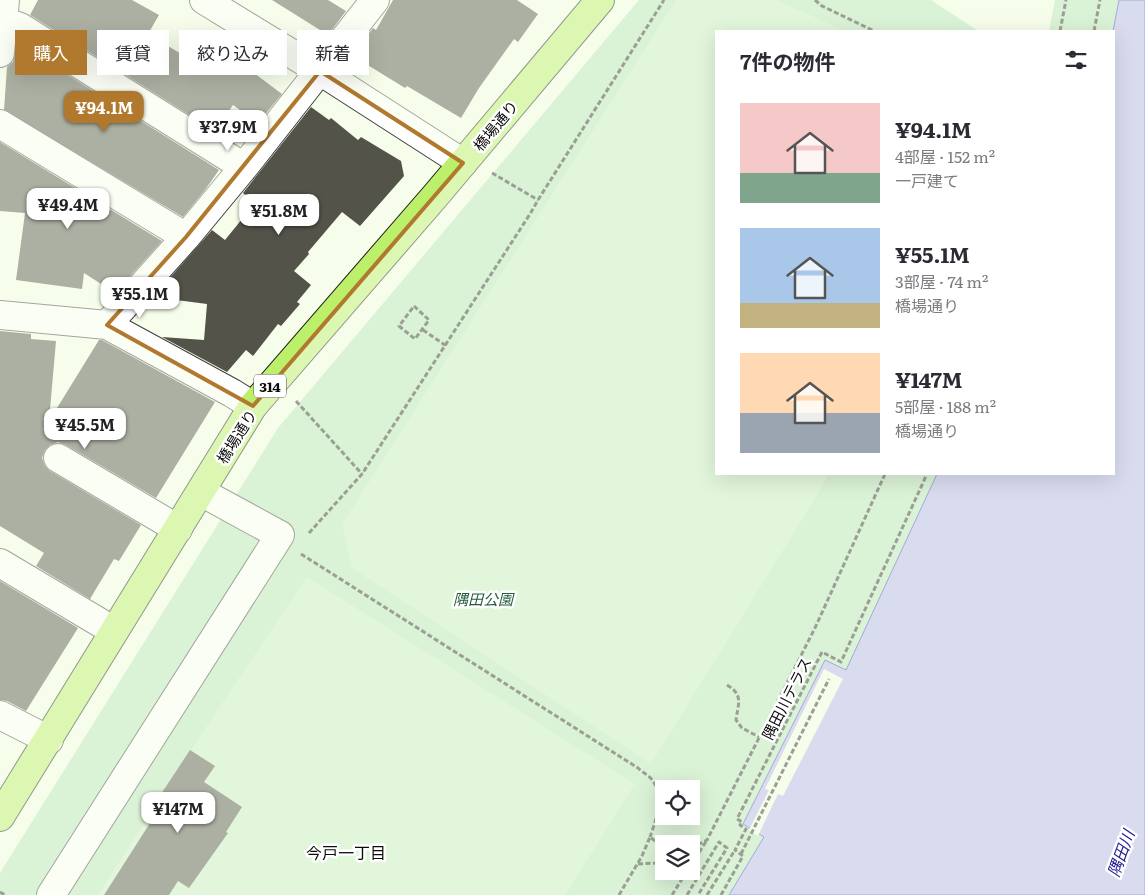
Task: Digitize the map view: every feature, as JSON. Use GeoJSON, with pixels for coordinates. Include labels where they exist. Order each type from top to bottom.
{"type":"FeatureCollection","features":[{"type":"Feature","properties":{"kind":"main road","name":"橋場通り"},"geometry":{"type":"LineString","coordinates":[[0,817],[253,406],[475,167],[600,0]]}},
{"type":"Feature","properties":{"kind":"street"},"geometry":{"type":"LineString","coordinates":[[204,0],[297,57]]}},
{"type":"Feature","properties":{"kind":"street"},"geometry":{"type":"LineString","coordinates":[[352,30],[375,0]]}},
{"type":"Feature","properties":{"kind":"street"},"geometry":{"type":"LineString","coordinates":[[4,10],[20,27],[244,167]]}},
{"type":"Feature","properties":{"kind":"street"},"geometry":{"type":"LineString","coordinates":[[0,53],[4,10]]}},
{"type":"Feature","properties":{"kind":"street"},"geometry":{"type":"LineString","coordinates":[[107,325],[186,237],[317,75]]}},
{"type":"Feature","properties":{"kind":"street"},"geometry":{"type":"LineString","coordinates":[[326,75],[475,167]]}},
{"type":"Feature","properties":{"kind":"street"},"geometry":{"type":"LineString","coordinates":[[0,124],[186,237]]}},
{"type":"Feature","properties":{"kind":"street"},"geometry":{"type":"LineString","coordinates":[[0,315],[107,325],[232,392],[253,406]]}},
{"type":"Feature","properties":{"kind":"street"},"geometry":{"type":"LineString","coordinates":[[58,458],[178,529]]}},
{"type":"Feature","properties":{"kind":"street"},"geometry":{"type":"LineString","coordinates":[[51,895],[280,535],[201,492]]}},
{"type":"Feature","properties":{"kind":"street"},"geometry":{"type":"LineString","coordinates":[[0,562],[114,631]]}},
{"type":"Feature","properties":{"kind":"street"},"geometry":{"type":"LineString","coordinates":[[0,715],[48,740]]}},
{"type":"Feature","properties":{"kind":"path"},"geometry":{"type":"LineString","coordinates":[[305,538],[362,474],[530,214],[664,0]]}},
{"type":"Feature","properties":{"kind":"path"},"geometry":{"type":"LineString","coordinates":[[1060,30],[1066,0]]}},
{"type":"Feature","properties":{"kind":"path"},"geometry":{"type":"LineString","coordinates":[[1094,30],[1100,0]]}},
{"type":"Feature","properties":{"kind":"path"},"geometry":{"type":"LineString","coordinates":[[817,1],[822,6],[872,30]]}},
{"type":"Feature","properties":{"kind":"path"},"geometry":{"type":"LineString","coordinates":[[475,167],[538,200]]}},
{"type":"Feature","properties":{"kind":"path"},"geometry":{"type":"LineString","coordinates":[[414,306],[429,320],[423,330],[415,339],[399,326],[414,306]]}},
{"type":"Feature","properties":{"kind":"path"},"geometry":{"type":"LineString","coordinates":[[423,330],[445,345]]}},
{"type":"Feature","properties":{"kind":"path"},"geometry":{"type":"LineString","coordinates":[[294,398],[362,474]]}},
{"type":"Feature","properties":{"kind":"path"},"geometry":{"type":"LineString","coordinates":[[700,851],[815,628],[885,475]]}},
{"type":"Feature","properties":{"kind":"path","name":"隅田川テラス"},"geometry":{"type":"LineString","coordinates":[[735,850],[746,829],[740,825],[742,822],[737,819],[822,652],[841,662],[927,475]]}},
{"type":"Feature","properties":{"kind":"path"},"geometry":{"type":"LineString","coordinates":[[296,551],[638,768],[653,780],[659,797],[657,815],[650,838],[638,864],[619,895]]}},
{"type":"Feature","properties":{"kind":"path"},"geometry":{"type":"LineString","coordinates":[[741,854],[830,679]]}},
{"type":"Feature","properties":{"kind":"path"},"geometry":{"type":"LineString","coordinates":[[726,685],[735,690],[740,704],[736,720],[739,725],[759,737]]}},
{"type":"Feature","properties":{"kind":"path"},"geometry":{"type":"LineString","coordinates":[[650,838],[655,842]]}},
{"type":"Feature","properties":{"kind":"path"},"geometry":{"type":"LineString","coordinates":[[700,844],[707,840]]}},
{"type":"Feature","properties":{"kind":"path"},"geometry":{"type":"LineString","coordinates":[[687,895],[719,842],[727,848],[698,895]]}},
{"type":"Feature","properties":{"kind":"path"},"geometry":{"type":"LineString","coordinates":[[707,895],[735,850],[744,856],[720,895]]}},
{"type":"Feature","properties":{"kind":"path"},"geometry":{"type":"LineString","coordinates":[[638,864],[655,863]]}},
{"type":"Feature","properties":{"kind":"path"},"geometry":{"type":"LineString","coordinates":[[672,895],[681,880]]}},
{"type":"Feature","properties":{"kind":"path"},"geometry":{"type":"LineString","coordinates":[[0,892],[5,895]]}},
{"type":"Feature","properties":{"kind":"highlighted area"},"geometry":{"type":"Polygon","coordinates":[[[320,71],[463,163],[253,406],[107,325],[186,237],[320,71]]]}},
{"type":"Feature","properties":{"kind":"green space","name":"隅田公園"},"geometry":{"type":"Polygon","coordinates":[[[639,0],[931,0],[976,30],[715,30],[715,475],[937,475],[846,671],[825,660],[743,824],[764,837],[729,895],[0,895],[0,873],[278,428],[639,0]]]}},
{"type":"Feature","properties":{"kind":"green space"},"geometry":{"type":"Polygon","coordinates":[[[676,0],[777,0],[843,30],[715,30],[715,475],[828,475],[822,487],[651,764],[352,568],[342,524],[676,0]]]}},
{"type":"Feature","properties":{"kind":"green space"},"geometry":{"type":"Polygon","coordinates":[[[1055,0],[1119,0],[1113,30],[1049,30],[1055,0]]]}},
{"type":"Feature","properties":{"kind":"green space"},"geometry":{"type":"Polygon","coordinates":[[[307,577],[635,784],[565,895],[98,895],[212,718],[307,577]]]}},
{"type":"Feature","properties":{"kind":"water","name":"隅田川"},"geometry":{"type":"Polygon","coordinates":[[[1119,0],[1145,0],[1145,895],[729,895],[764,837],[743,824],[825,660],[846,670],[937,475],[1115,475],[1115,30],[1113,30],[1119,0]]]}},
{"type":"Feature","properties":{"kind":"pier"},"geometry":{"type":"Polygon","coordinates":[[[824,669],[843,679],[783,796],[778,794],[758,836],[749,830],[769,790],[765,789],[824,669]]]}},
{"type":"Feature","properties":{"kind":"building"},"geometry":{"type":"Polygon","coordinates":[[[38,0],[132,0],[159,15],[150,30],[97,30],[97,57],[87,51],[87,30],[54,30],[30,15],[38,0]]]}},
{"type":"Feature","properties":{"kind":"building"},"geometry":{"type":"Polygon","coordinates":[[[272,0],[328,0],[346,11],[332,30],[320,30],[272,0]]]}},
{"type":"Feature","properties":{"kind":"building"},"geometry":{"type":"Polygon","coordinates":[[[393,0],[517,0],[538,14],[518,42],[514,39],[479,88],[461,118],[407,86],[405,88],[369,66],[369,33],[373,28],[376,30],[393,0]]]}},
{"type":"Feature","properties":{"kind":"building"},"geometry":{"type":"Polygon","coordinates":[[[169,47],[179,53],[179,75],[257,75],[282,94],[258,123],[233,105],[215,131],[126,75],[169,75],[169,47]]]}},
{"type":"Feature","properties":{"kind":"building"},"geometry":{"type":"Polygon","coordinates":[[[15,52],[15,75],[68,75],[219,170],[183,217],[4,110],[7,67],[13,62],[15,52]]]}},
{"type":"Feature","properties":{"kind":"building"},"geometry":{"type":"Polygon","coordinates":[[[311,107],[329,120],[331,118],[358,140],[361,137],[401,161],[404,176],[360,226],[342,212],[294,271],[311,285],[297,302],[300,304],[281,326],[278,324],[253,356],[246,350],[227,372],[162,337],[204,340],[207,304],[153,297],[212,230],[225,240],[255,203],[243,193],[311,107]]]}},
{"type":"Feature","properties":{"kind":"building"},"geometry":{"type":"Polygon","coordinates":[[[0,142],[162,241],[115,293],[84,273],[82,289],[16,280],[25,213],[0,211],[0,142]]]}},
{"type":"Feature","properties":{"kind":"building"},"geometry":{"type":"Polygon","coordinates":[[[0,331],[31,334],[31,339],[56,341],[49,421],[99,340],[215,402],[156,498],[66,445],[58,442],[50,445],[45,450],[42,458],[45,466],[50,471],[141,525],[119,561],[114,559],[90,599],[36,566],[44,553],[0,526],[0,331]]]}},
{"type":"Feature","properties":{"kind":"building"},"geometry":{"type":"Polygon","coordinates":[[[0,581],[78,628],[26,711],[7,701],[0,700],[0,581]]]}},
{"type":"Feature","properties":{"kind":"building"},"geometry":{"type":"Polygon","coordinates":[[[190,750],[215,766],[204,782],[242,807],[226,832],[228,833],[189,888],[178,881],[169,895],[104,895],[166,798],[161,794],[190,750]]]}},
{"type":"Feature","properties":{"kind":"district","name":"今戸一丁目"},"geometry":{"type":"Point","coordinates":[346,852]}}]}
